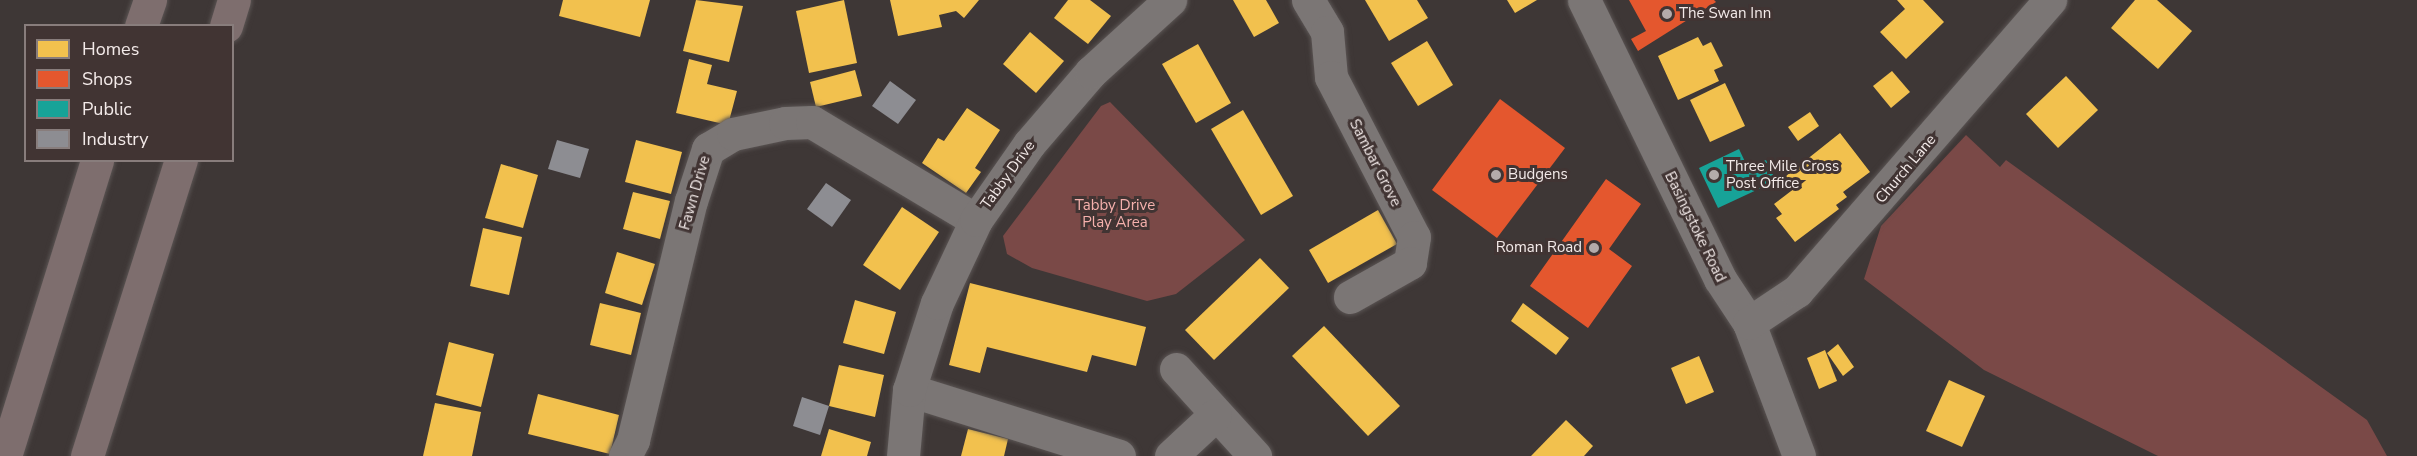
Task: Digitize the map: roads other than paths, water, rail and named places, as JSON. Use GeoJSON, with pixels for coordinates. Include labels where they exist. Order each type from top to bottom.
{"type":"FeatureCollection","features":[{"type":"Feature","properties":{"kind":"highway"},"geometry":{"type":"LineString","coordinates":[[142,24],[150,0]]}},
{"type":"Feature","properties":{"kind":"highway"},"geometry":{"type":"LineString","coordinates":[[227,24],[234,0]]}},
{"type":"Feature","properties":{"kind":"highway"},"geometry":{"type":"LineString","coordinates":[[5,456],[96,162]]}},
{"type":"Feature","properties":{"kind":"highway"},"geometry":{"type":"LineString","coordinates":[[87,456],[181,162]]}},
{"type":"Feature","properties":{"kind":"street","name":"Tabby Drive"},"geometry":{"type":"LineString","coordinates":[[903,456],[909,390],[937,303],[976,220],[1029,144],[1091,72],[1170,0]]}},
{"type":"Feature","properties":{"kind":"street","name":"Sambar Grove"},"geometry":{"type":"LineString","coordinates":[[1308,0],[1327,32],[1331,77],[1414,237],[1410,262],[1350,297]]}},
{"type":"Feature","properties":{"kind":"street","name":"Basingstoke Road"},"geometry":{"type":"LineString","coordinates":[[1584,0],[1720,279],[1749,323],[1790,453]]}},
{"type":"Feature","properties":{"kind":"street","name":"Church Lane"},"geometry":{"type":"LineString","coordinates":[[1749,323],[1797,291],[2050,0]]}},
{"type":"Feature","properties":{"kind":"street","name":"Fawn Drive"},"geometry":{"type":"LineString","coordinates":[[625,456],[633,440],[691,201],[708,149],[733,134],[785,123],[812,123],[976,220]]}},
{"type":"Feature","properties":{"kind":"street"},"geometry":{"type":"LineString","coordinates":[[1176,369],[1215,416],[1255,456]]}},
{"type":"Feature","properties":{"kind":"street"},"geometry":{"type":"LineString","coordinates":[[909,390],[1119,456]]}},
{"type":"Feature","properties":{"kind":"street"},"geometry":{"type":"LineString","coordinates":[[1171,456],[1215,416]]}},
{"type":"Feature","properties":{"kind":"place","name":"The Swan Inn"},"geometry":{"type":"Point","coordinates":[1667,14]}},
{"type":"Feature","properties":{"kind":"place","name":"Budgens"},"geometry":{"type":"Point","coordinates":[1496,175]}},
{"type":"Feature","properties":{"kind":"place","name":"Three Mile Cross Post Office"},"geometry":{"type":"Point","coordinates":[1714,175]}},
{"type":"Feature","properties":{"kind":"place","name":"Roman Road"},"geometry":{"type":"Point","coordinates":[1594,248]}},
{"type":"Feature","properties":{"kind":"park label","name":"Tabby Drive Play Area"},"geometry":{"type":"Point","coordinates":[1115,214]}}]}
